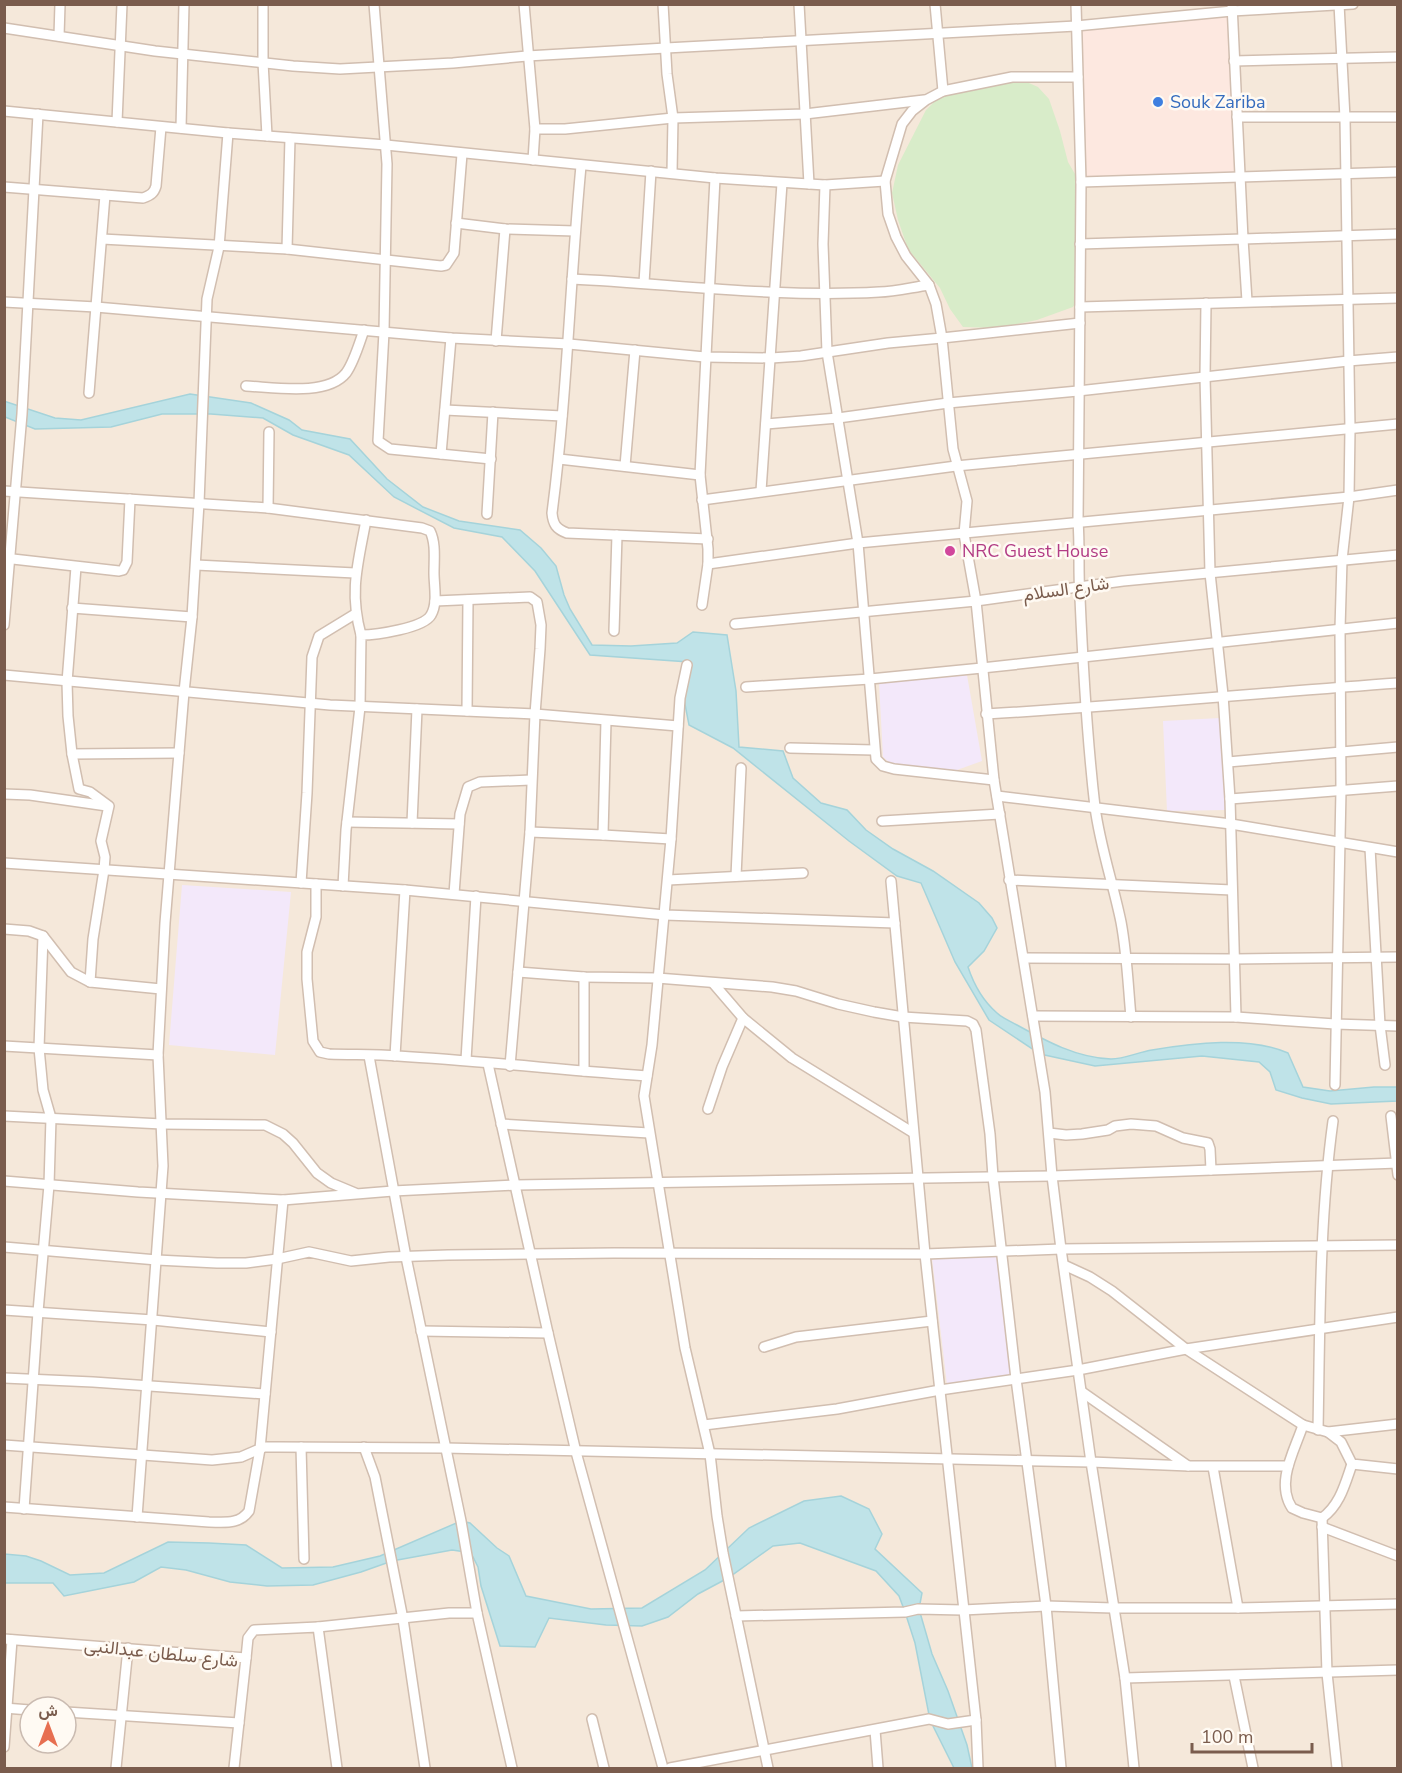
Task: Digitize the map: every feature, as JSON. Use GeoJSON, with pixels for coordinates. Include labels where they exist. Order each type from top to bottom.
{"type":"FeatureCollection","features":[{"type":"Feature","properties":{"kind":"street"},"geometry":{"type":"LineString","coordinates":[[59,36],[60,4]]}},
{"type":"Feature","properties":{"kind":"street"},"geometry":{"type":"LineString","coordinates":[[117,122],[122,4]]}},
{"type":"Feature","properties":{"kind":"street"},"geometry":{"type":"LineString","coordinates":[[181,128],[184,4]]}},
{"type":"Feature","properties":{"kind":"street"},"geometry":{"type":"LineString","coordinates":[[263,4],[267,136]]}},
{"type":"Feature","properties":{"kind":"street"},"geometry":{"type":"LineString","coordinates":[[374,4],[386,145],[384,332],[378,441],[390,449],[491,459]]}},
{"type":"Feature","properties":{"kind":"street"},"geometry":{"type":"LineString","coordinates":[[524,4],[535,129],[533,160]]}},
{"type":"Feature","properties":{"kind":"street"},"geometry":{"type":"LineString","coordinates":[[663,4],[673,118],[672,173]]}},
{"type":"Feature","properties":{"kind":"street"},"geometry":{"type":"LineString","coordinates":[[799,4],[809,184]]}},
{"type":"Feature","properties":{"kind":"street"},"geometry":{"type":"LineString","coordinates":[[935,4],[943,91]]}},
{"type":"Feature","properties":{"kind":"street"},"geometry":{"type":"LineString","coordinates":[[1076,4],[1080,182],[1077,454],[1079,588],[1095,807],[1126,958],[1131,1017]]}},
{"type":"Feature","properties":{"kind":"street"},"geometry":{"type":"LineString","coordinates":[[4,28],[119,46],[317,69],[379,68],[490,61],[527,56],[1076,26],[1232,8],[1353,4]]}},
{"type":"Feature","properties":{"kind":"street"},"geometry":{"type":"LineString","coordinates":[[1335,1084],[1338,843],[1341,790],[1340,629],[1342,560],[1349,497],[1350,429],[1345,118],[1339,5]]}},
{"type":"Feature","properties":{"kind":"street"},"geometry":{"type":"LineString","coordinates":[[1232,8],[1246,301]]}},
{"type":"Feature","properties":{"kind":"street"},"geometry":{"type":"LineString","coordinates":[[1234,61],[1398,57]]}},
{"type":"Feature","properties":{"kind":"street"},"geometry":{"type":"LineString","coordinates":[[1078,77],[1012,77],[943,91],[926,100],[912,111],[902,124],[885,181],[888,214],[896,237],[906,256],[929,285],[936,304],[942,338],[956,466],[967,501],[964,534],[975,601],[994,780],[1045,1092],[1061,1249],[1125,1678],[1134,1768]]}},
{"type":"Feature","properties":{"kind":"street"},"geometry":{"type":"LineString","coordinates":[[535,129],[565,129],[673,118],[806,114],[926,100]]}},
{"type":"Feature","properties":{"kind":"street"},"geometry":{"type":"LineString","coordinates":[[4,111],[228,133],[386,145],[716,178],[825,185],[885,181]]}},
{"type":"Feature","properties":{"kind":"street"},"geometry":{"type":"LineString","coordinates":[[4,625],[9,491],[22,414],[38,114]]}},
{"type":"Feature","properties":{"kind":"street"},"geometry":{"type":"LineString","coordinates":[[1238,117],[1398,117]]}},
{"type":"Feature","properties":{"kind":"street"},"geometry":{"type":"LineString","coordinates":[[4,187],[143,198],[154,192],[156,186],[161,127]]}},
{"type":"Feature","properties":{"kind":"street"},"geometry":{"type":"LineString","coordinates":[[137,1517],[162,1193],[162,1124],[158,1055],[161,989],[196,565],[206,316],[210,282],[219,247],[228,133]]}},
{"type":"Feature","properties":{"kind":"street"},"geometry":{"type":"LineString","coordinates":[[286,249],[290,138]]}},
{"type":"Feature","properties":{"kind":"street"},"geometry":{"type":"LineString","coordinates":[[102,238],[219,247],[286,249],[385,259],[433,267],[446,265],[453,254],[462,154]]}},
{"type":"Feature","properties":{"kind":"street"},"geometry":{"type":"LineString","coordinates":[[581,166],[569,344],[553,521],[556,528],[567,533],[708,539]]}},
{"type":"Feature","properties":{"kind":"street"},"geometry":{"type":"LineString","coordinates":[[644,282],[651,171]]}},
{"type":"Feature","properties":{"kind":"street"},"geometry":{"type":"LineString","coordinates":[[1080,182],[1398,172]]}},
{"type":"Feature","properties":{"kind":"street"},"geometry":{"type":"LineString","coordinates":[[702,605],[708,564],[708,539],[700,475],[708,290],[716,178]]}},
{"type":"Feature","properties":{"kind":"street"},"geometry":{"type":"LineString","coordinates":[[761,491],[782,183]]}},
{"type":"Feature","properties":{"kind":"street"},"geometry":{"type":"LineString","coordinates":[[825,185],[823,244],[827,352],[858,543],[874,750],[879,763],[894,769],[994,780]]}},
{"type":"Feature","properties":{"kind":"street"},"geometry":{"type":"LineString","coordinates":[[89,393],[105,195]]}},
{"type":"Feature","properties":{"kind":"street"},"geometry":{"type":"LineString","coordinates":[[456,224],[505,229],[575,231]]}},
{"type":"Feature","properties":{"kind":"street"},"geometry":{"type":"LineString","coordinates":[[496,341],[505,229]]}},
{"type":"Feature","properties":{"kind":"street"},"geometry":{"type":"LineString","coordinates":[[1080,244],[1398,234]]}},
{"type":"Feature","properties":{"kind":"street"},"geometry":{"type":"LineString","coordinates":[[572,279],[644,282],[708,290],[824,294],[882,292],[929,285]]}},
{"type":"Feature","properties":{"kind":"street"},"geometry":{"type":"LineString","coordinates":[[1080,307],[1398,298]]}},
{"type":"Feature","properties":{"kind":"street"},"geometry":{"type":"LineString","coordinates":[[4,302],[96,307],[451,338],[569,344],[705,357],[771,358],[1080,322]]}},
{"type":"Feature","properties":{"kind":"street"},"geometry":{"type":"LineString","coordinates":[[1206,303],[1205,378],[1210,573],[1228,762],[1236,1017]]}},
{"type":"Feature","properties":{"kind":"street"},"geometry":{"type":"LineString","coordinates":[[246,386],[312,388],[335,382],[347,372],[364,330]]}},
{"type":"Feature","properties":{"kind":"street"},"geometry":{"type":"LineString","coordinates":[[441,454],[451,338]]}},
{"type":"Feature","properties":{"kind":"street"},"geometry":{"type":"LineString","coordinates":[[625,466],[634,350]]}},
{"type":"Feature","properties":{"kind":"street"},"geometry":{"type":"LineString","coordinates":[[766,424],[1398,357]]}},
{"type":"Feature","properties":{"kind":"street"},"geometry":{"type":"LineString","coordinates":[[445,410],[562,416]]}},
{"type":"Feature","properties":{"kind":"street"},"geometry":{"type":"LineString","coordinates":[[487,514],[494,412]]}},
{"type":"Feature","properties":{"kind":"street"},"geometry":{"type":"LineString","coordinates":[[702,500],[956,466],[1398,424]]}},
{"type":"Feature","properties":{"kind":"street"},"geometry":{"type":"LineString","coordinates":[[268,508],[269,432]]}},
{"type":"Feature","properties":{"kind":"street"},"geometry":{"type":"LineString","coordinates":[[559,459],[700,475]]}},
{"type":"Feature","properties":{"kind":"street"},"geometry":{"type":"LineString","coordinates":[[708,564],[858,543],[1349,497],[1398,490]]}},
{"type":"Feature","properties":{"kind":"street"},"geometry":{"type":"LineString","coordinates":[[9,491],[268,508],[366,520],[430,531],[434,551],[435,601],[431,615],[423,621],[382,634],[361,635]]}},
{"type":"Feature","properties":{"kind":"street"},"geometry":{"type":"LineString","coordinates":[[7,558],[119,571],[125,568],[130,499]]}},
{"type":"Feature","properties":{"kind":"street"},"geometry":{"type":"LineString","coordinates":[[343,886],[347,822],[360,707],[361,635],[355,614],[355,573],[366,520]]}},
{"type":"Feature","properties":{"kind":"street"},"geometry":{"type":"LineString","coordinates":[[614,631],[617,535]]}},
{"type":"Feature","properties":{"kind":"street","name":"شارع السلام"},"geometry":{"type":"LineString","coordinates":[[735,624],[975,601],[1124,581],[1398,555]]}},
{"type":"Feature","properties":{"kind":"street"},"geometry":{"type":"LineString","coordinates":[[196,565],[355,573]]}},
{"type":"Feature","properties":{"kind":"street"},"geometry":{"type":"LineString","coordinates":[[76,567],[67,682],[72,754],[79,789],[90,792],[109,806]]}},
{"type":"Feature","properties":{"kind":"street"},"geometry":{"type":"LineString","coordinates":[[435,601],[530,597],[537,602],[541,625],[530,832],[510,1066]]}},
{"type":"Feature","properties":{"kind":"street"},"geometry":{"type":"LineString","coordinates":[[467,711],[468,600]]}},
{"type":"Feature","properties":{"kind":"street"},"geometry":{"type":"LineString","coordinates":[[72,608],[192,617]]}},
{"type":"Feature","properties":{"kind":"street"},"geometry":{"type":"LineString","coordinates":[[301,883],[312,657],[316,641],[328,629],[355,614]]}},
{"type":"Feature","properties":{"kind":"street"},"geometry":{"type":"LineString","coordinates":[[746,687],[870,679],[1398,623]]}},
{"type":"Feature","properties":{"kind":"street"},"geometry":{"type":"LineString","coordinates":[[687,665],[680,698],[668,880],[652,1046],[644,1095],[685,1348],[710,1454],[717,1516],[768,1768]]}},
{"type":"Feature","properties":{"kind":"street"},"geometry":{"type":"LineString","coordinates":[[4,675],[360,707],[535,714],[678,726]]}},
{"type":"Feature","properties":{"kind":"street"},"geometry":{"type":"LineString","coordinates":[[986,714],[1398,683]]}},
{"type":"Feature","properties":{"kind":"street"},"geometry":{"type":"LineString","coordinates":[[412,823],[417,709]]}},
{"type":"Feature","properties":{"kind":"street"},"geometry":{"type":"LineString","coordinates":[[603,835],[606,721]]}},
{"type":"Feature","properties":{"kind":"street"},"geometry":{"type":"LineString","coordinates":[[1228,762],[1398,747]]}},
{"type":"Feature","properties":{"kind":"street"},"geometry":{"type":"LineString","coordinates":[[790,748],[874,750]]}},
{"type":"Feature","properties":{"kind":"street"},"geometry":{"type":"LineString","coordinates":[[72,754],[180,753]]}},
{"type":"Feature","properties":{"kind":"street"},"geometry":{"type":"LineString","coordinates":[[736,876],[741,768]]}},
{"type":"Feature","properties":{"kind":"street"},"geometry":{"type":"LineString","coordinates":[[454,894],[461,806],[468,786],[480,782],[531,780]]}},
{"type":"Feature","properties":{"kind":"street"},"geometry":{"type":"LineString","coordinates":[[1230,800],[1398,786]]}},
{"type":"Feature","properties":{"kind":"street"},"geometry":{"type":"LineString","coordinates":[[4,794],[30,795],[109,806]]}},
{"type":"Feature","properties":{"kind":"street"},"geometry":{"type":"LineString","coordinates":[[997,796],[1231,824],[1398,852]]}},
{"type":"Feature","properties":{"kind":"street"},"geometry":{"type":"LineString","coordinates":[[90,982],[93,939],[104,870],[105,857],[101,841],[109,806]]}},
{"type":"Feature","properties":{"kind":"street"},"geometry":{"type":"LineString","coordinates":[[882,821],[1000,814]]}},
{"type":"Feature","properties":{"kind":"street"},"geometry":{"type":"LineString","coordinates":[[347,822],[459,824]]}},
{"type":"Feature","properties":{"kind":"street"},"geometry":{"type":"LineString","coordinates":[[530,832],[671,839]]}},
{"type":"Feature","properties":{"kind":"street"},"geometry":{"type":"LineString","coordinates":[[1370,848],[1375,957],[1385,1065]]}},
{"type":"Feature","properties":{"kind":"street"},"geometry":{"type":"LineString","coordinates":[[4,863],[405,890],[664,915],[895,923]]}},
{"type":"Feature","properties":{"kind":"street"},"geometry":{"type":"LineString","coordinates":[[668,880],[803,873]]}},
{"type":"Feature","properties":{"kind":"street"},"geometry":{"type":"LineString","coordinates":[[1009,880],[1232,890]]}},
{"type":"Feature","properties":{"kind":"street"},"geometry":{"type":"LineString","coordinates":[[891,881],[912,1132],[976,1720],[978,1768]]}},
{"type":"Feature","properties":{"kind":"street"},"geometry":{"type":"LineString","coordinates":[[316,884],[316,917],[306,962],[313,1041],[317,1049],[325,1054],[466,1060],[510,1066],[646,1076]]}},
{"type":"Feature","properties":{"kind":"street"},"geometry":{"type":"LineString","coordinates":[[395,1056],[405,890]]}},
{"type":"Feature","properties":{"kind":"street"},"geometry":{"type":"LineString","coordinates":[[466,1060],[476,896]]}},
{"type":"Feature","properties":{"kind":"street"},"geometry":{"type":"LineString","coordinates":[[4,928],[29,931],[43,936],[71,972],[90,982],[161,989]]}},
{"type":"Feature","properties":{"kind":"street"},"geometry":{"type":"LineString","coordinates":[[24,1509],[49,1185],[51,1118],[44,1090],[39,1048],[43,936]]}},
{"type":"Feature","properties":{"kind":"street"},"geometry":{"type":"LineString","coordinates":[[1024,958],[1398,957]]}},
{"type":"Feature","properties":{"kind":"street"},"geometry":{"type":"LineString","coordinates":[[518,972],[584,977],[657,978],[780,988],[838,1004],[903,1017],[967,1021],[975,1027],[990,1134],[1016,1379],[1046,1606],[1061,1768]]}},
{"type":"Feature","properties":{"kind":"street"},"geometry":{"type":"LineString","coordinates":[[584,977],[584,1071]]}},
{"type":"Feature","properties":{"kind":"street"},"geometry":{"type":"LineString","coordinates":[[713,983],[743,1018],[792,1058],[912,1132]]}},
{"type":"Feature","properties":{"kind":"street"},"geometry":{"type":"LineString","coordinates":[[1033,1016],[1236,1017],[1398,1026]]}},
{"type":"Feature","properties":{"kind":"street"},"geometry":{"type":"LineString","coordinates":[[708,1109],[722,1067],[743,1018]]}},
{"type":"Feature","properties":{"kind":"street"},"geometry":{"type":"LineString","coordinates":[[4,1046],[158,1055]]}},
{"type":"Feature","properties":{"kind":"street"},"geometry":{"type":"LineString","coordinates":[[369,1056],[406,1257],[463,1528],[477,1613],[512,1768]]}},
{"type":"Feature","properties":{"kind":"street"},"geometry":{"type":"LineString","coordinates":[[488,1064],[576,1452],[663,1768]]}},
{"type":"Feature","properties":{"kind":"street"},"geometry":{"type":"LineString","coordinates":[[4,1116],[271,1127],[293,1143],[317,1173],[331,1183],[358,1194]]}},
{"type":"Feature","properties":{"kind":"street"},"geometry":{"type":"LineString","coordinates":[[1391,1116],[1398,1175]]}},
{"type":"Feature","properties":{"kind":"street"},"geometry":{"type":"LineString","coordinates":[[1318,1430],[1321,1246],[1326,1165],[1333,1121]]}},
{"type":"Feature","properties":{"kind":"street"},"geometry":{"type":"LineString","coordinates":[[501,1124],[649,1133]]}},
{"type":"Feature","properties":{"kind":"street"},"geometry":{"type":"LineString","coordinates":[[1049,1133],[1082,1134],[1131,1124],[1156,1126],[1183,1138],[1208,1143],[1212,1170]]}},
{"type":"Feature","properties":{"kind":"street"},"geometry":{"type":"LineString","coordinates":[[4,1181],[283,1200],[393,1191],[516,1185],[1052,1176],[1397,1163]]}},
{"type":"Feature","properties":{"kind":"street"},"geometry":{"type":"LineString","coordinates":[[4,1507],[209,1522],[239,1521],[249,1511],[260,1449],[283,1200]]}},
{"type":"Feature","properties":{"kind":"street"},"geometry":{"type":"LineString","coordinates":[[4,1247],[157,1260],[237,1263],[277,1259],[309,1252],[351,1261],[406,1257],[670,1252],[925,1254],[1061,1249],[1398,1245]]}},
{"type":"Feature","properties":{"kind":"street"},"geometry":{"type":"LineString","coordinates":[[1064,1265],[1090,1277],[1186,1349],[1303,1425],[1328,1432],[1398,1424]]}},
{"type":"Feature","properties":{"kind":"street"},"geometry":{"type":"LineString","coordinates":[[4,1310],[153,1320],[271,1332]]}},
{"type":"Feature","properties":{"kind":"street"},"geometry":{"type":"LineString","coordinates":[[704,1425],[837,1409],[940,1390],[1078,1370],[1186,1349],[1398,1317]]}},
{"type":"Feature","properties":{"kind":"street"},"geometry":{"type":"LineString","coordinates":[[764,1347],[795,1337],[932,1321]]}},
{"type":"Feature","properties":{"kind":"street"},"geometry":{"type":"LineString","coordinates":[[421,1331],[548,1334]]}},
{"type":"Feature","properties":{"kind":"street"},"geometry":{"type":"LineString","coordinates":[[4,1378],[265,1394]]}},
{"type":"Feature","properties":{"kind":"street"},"geometry":{"type":"LineString","coordinates":[[1082,1392],[1189,1466]]}},
{"type":"Feature","properties":{"kind":"street"},"geometry":{"type":"LineString","coordinates":[[1303,1425],[1288,1466],[1286,1495],[1292,1508],[1398,1556]]}},
{"type":"Feature","properties":{"kind":"street"},"geometry":{"type":"LineString","coordinates":[[1328,1432],[1341,1442],[1352,1464],[1336,1506],[1322,1522],[1327,1673],[1337,1768]]}},
{"type":"Feature","properties":{"kind":"street"},"geometry":{"type":"LineString","coordinates":[[4,1446],[212,1460],[241,1458],[268,1447],[364,1447],[1091,1462],[1213,1467],[1288,1466]]}},
{"type":"Feature","properties":{"kind":"street"},"geometry":{"type":"LineString","coordinates":[[301,1447],[304,1559]]}},
{"type":"Feature","properties":{"kind":"street"},"geometry":{"type":"LineString","coordinates":[[364,1447],[375,1477],[403,1619],[425,1768]]}},
{"type":"Feature","properties":{"kind":"street"},"geometry":{"type":"LineString","coordinates":[[1352,1464],[1398,1469]]}},
{"type":"Feature","properties":{"kind":"street"},"geometry":{"type":"LineString","coordinates":[[1213,1467],[1238,1608]]}},
{"type":"Feature","properties":{"kind":"street"},"geometry":{"type":"LineString","coordinates":[[736,1616],[1046,1606],[1238,1608],[1398,1604]]}},
{"type":"Feature","properties":{"kind":"street"},"geometry":{"type":"LineString","coordinates":[[246,1658],[248,1638],[254,1630],[318,1627],[449,1613],[477,1613]]}},
{"type":"Feature","properties":{"kind":"street"},"geometry":{"type":"LineString","coordinates":[[318,1627],[337,1768]]}},
{"type":"Feature","properties":{"kind":"street"},"geometry":{"type":"LineString","coordinates":[[4,1747],[8,1640]]}},
{"type":"Feature","properties":{"kind":"street","name":"شارع سلطان عبدالنبى"},"geometry":{"type":"LineString","coordinates":[[8,1640],[246,1658],[234,1768]]}},
{"type":"Feature","properties":{"kind":"street"},"geometry":{"type":"LineString","coordinates":[[116,1768],[128,1648]]}},
{"type":"Feature","properties":{"kind":"street"},"geometry":{"type":"LineString","coordinates":[[1125,1678],[1398,1670]]}},
{"type":"Feature","properties":{"kind":"street"},"geometry":{"type":"LineString","coordinates":[[1234,1676],[1253,1768]]}},
{"type":"Feature","properties":{"kind":"street"},"geometry":{"type":"LineString","coordinates":[[78,1713],[239,1723]]}},
{"type":"Feature","properties":{"kind":"street"},"geometry":{"type":"LineString","coordinates":[[592,1719],[603,1768]]}},
{"type":"Feature","properties":{"kind":"street"},"geometry":{"type":"LineString","coordinates":[[670,1768],[929,1719],[948,1724],[976,1720]]}},
{"type":"Feature","properties":{"kind":"street"},"geometry":{"type":"LineString","coordinates":[[875,1730],[878,1768]]}},
{"type":"Feature","properties":{"kind":"shaded area"},"geometry":{"type":"Polygon","coordinates":[[[5,5],[1397,5],[1397,1768],[5,1768],[5,5]]]}},
{"type":"Feature","properties":{"kind":"shaded area","name":"Souk Zariba"},"geometry":{"type":"Polygon","coordinates":[[[1230,14],[1238,175],[1083,180],[1079,28],[1230,14]]]}},
{"type":"Feature","properties":{"kind":"shaded area"},"geometry":{"type":"Polygon","coordinates":[[[967,675],[982,761],[957,770],[890,763],[883,757],[879,683],[967,675]]]}},
{"type":"Feature","properties":{"kind":"shaded area"},"geometry":{"type":"Polygon","coordinates":[[[1220,718],[1226,810],[1167,811],[1163,721],[1220,718]]]}},
{"type":"Feature","properties":{"kind":"shaded area"},"geometry":{"type":"Polygon","coordinates":[[[182,885],[291,892],[275,1055],[169,1045],[182,885]]]}},
{"type":"Feature","properties":{"kind":"shaded area"},"geometry":{"type":"Polygon","coordinates":[[[996,1253],[1011,1376],[947,1385],[932,1258],[996,1253]]]}},
{"type":"Feature","properties":{"kind":"green space"},"geometry":{"type":"Polygon","coordinates":[[[1022,80],[1038,87],[1049,99],[1068,162],[1075,174],[1078,299],[1073,307],[1037,320],[998,328],[963,327],[950,309],[940,288],[908,249],[892,193],[898,165],[926,110],[941,95],[984,83],[1022,80]]]}},
{"type":"Feature","properties":{"kind":"water"},"geometry":{"type":"Polygon","coordinates":[[[190,394],[251,403],[289,420],[302,430],[350,439],[387,479],[423,507],[459,521],[520,530],[541,548],[556,566],[570,609],[592,645],[631,646],[677,643],[693,632],[727,635],[736,691],[739,747],[783,751],[793,778],[821,803],[847,810],[866,830],[893,849],[933,871],[979,903],[997,928],[984,951],[968,967],[983,998],[1004,1018],[1062,1048],[1098,1058],[1116,1059],[1152,1050],[1203,1043],[1256,1044],[1288,1053],[1303,1087],[1330,1091],[1397,1087],[1397,1101],[1331,1104],[1302,1098],[1276,1090],[1270,1072],[1259,1062],[1202,1056],[1095,1066],[1040,1054],[989,1020],[955,962],[921,883],[897,876],[849,841],[733,748],[689,725],[683,694],[689,662],[590,655],[535,571],[502,537],[454,528],[394,497],[349,455],[293,435],[263,418],[211,414],[162,414],[111,427],[35,429],[5,417],[4,401],[55,418],[81,420],[190,394]]]}},
{"type":"Feature","properties":{"kind":"water"},"geometry":{"type":"Polygon","coordinates":[[[841,1496],[869,1509],[882,1534],[875,1549],[922,1593],[919,1609],[932,1654],[967,1745],[972,1768],[954,1768],[930,1720],[915,1643],[899,1596],[876,1571],[800,1543],[773,1546],[728,1578],[698,1594],[668,1617],[642,1626],[606,1625],[549,1618],[535,1647],[500,1646],[481,1586],[478,1567],[473,1557],[466,1552],[452,1550],[392,1561],[313,1585],[267,1586],[230,1582],[186,1570],[161,1567],[134,1582],[64,1596],[53,1583],[5,1583],[5,1554],[26,1556],[70,1575],[104,1573],[168,1542],[209,1543],[246,1545],[282,1568],[333,1567],[380,1556],[461,1521],[470,1523],[509,1556],[526,1596],[591,1609],[642,1608],[705,1570],[749,1528],[804,1501],[841,1496]]]}},
{"type":"Feature","properties":{"kind":"place","name":"Souk Zariba"},"geometry":{"type":"Point","coordinates":[1158,102]}},
{"type":"Feature","properties":{"kind":"place","name":"NRC Guest House"},"geometry":{"type":"Point","coordinates":[950,551]}}]}
